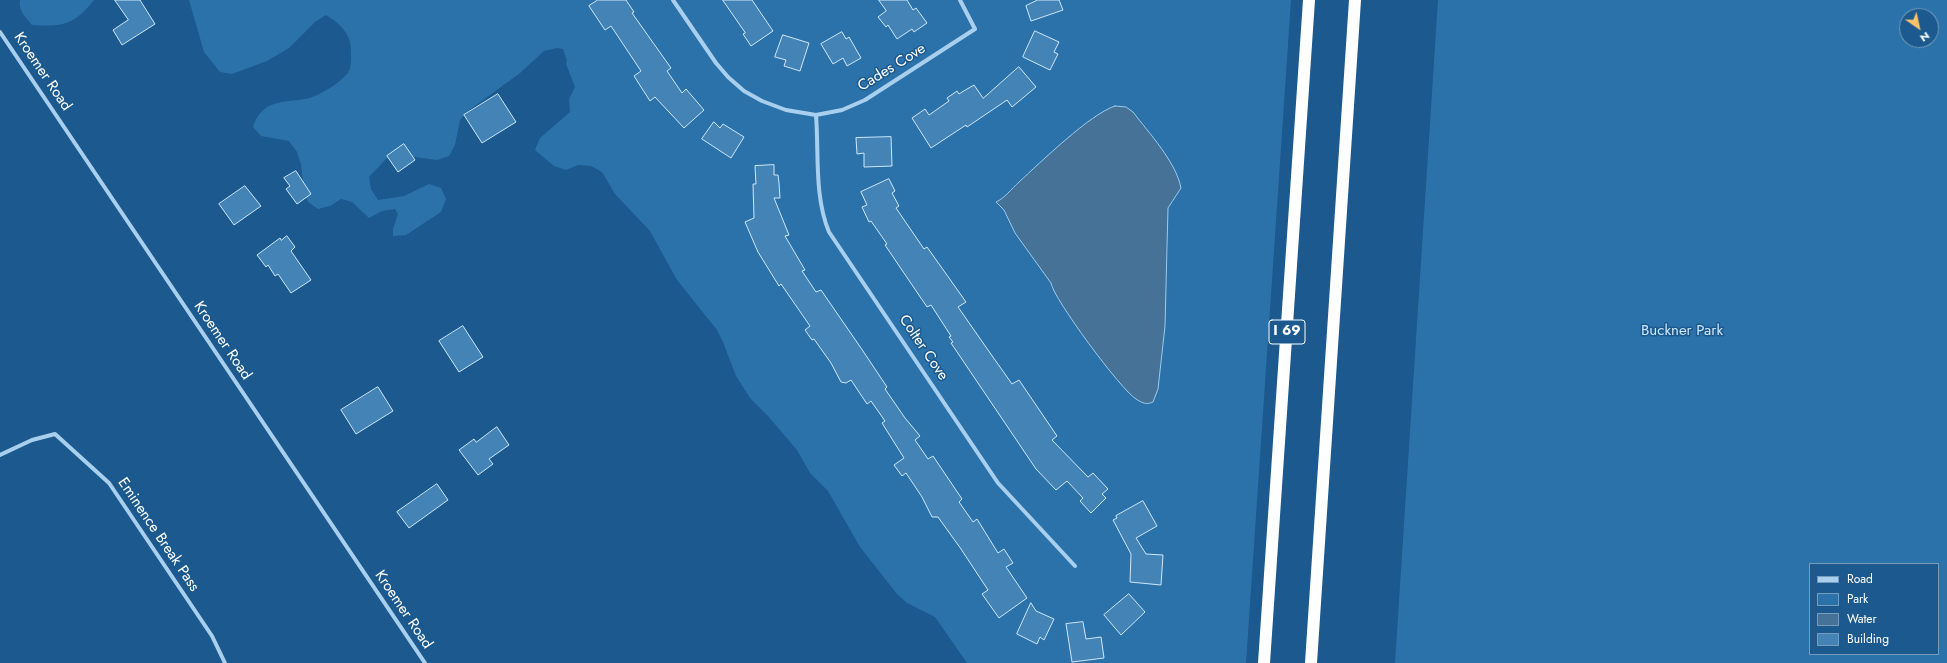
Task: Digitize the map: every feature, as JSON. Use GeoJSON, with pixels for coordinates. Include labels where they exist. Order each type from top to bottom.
{"type":"FeatureCollection","features":[{"type":"Feature","properties":{"kind":"highway","name":"I 69"},"geometry":{"type":"LineString","coordinates":[[1264,663],[1309,0]]}},
{"type":"Feature","properties":{"kind":"highway"},"geometry":{"type":"LineString","coordinates":[[1311,663],[1356,0]]}},
{"type":"Feature","properties":{"kind":"street"},"geometry":{"type":"LineString","coordinates":[[673,0],[716,63],[728,77],[744,91],[762,101],[786,110],[816,115]]}},
{"type":"Feature","properties":{"kind":"street","name":"Cades Cove"},"geometry":{"type":"LineString","coordinates":[[816,115],[842,110],[865,100],[975,29],[960,0]]}},
{"type":"Feature","properties":{"kind":"street","name":"Kroemer Road"},"geometry":{"type":"LineString","coordinates":[[0,32],[425,663]]}},
{"type":"Feature","properties":{"kind":"street","name":"Colter Cove"},"geometry":{"type":"LineString","coordinates":[[816,115],[820,187],[824,218],[829,232],[998,483],[1075,566]]}},
{"type":"Feature","properties":{"kind":"street","name":"Eminence Break Pass"},"geometry":{"type":"LineString","coordinates":[[0,455],[32,440],[55,434],[109,483],[212,636],[225,663]]}},
{"type":"Feature","properties":{"kind":"green space"},"geometry":{"type":"Polygon","coordinates":[[[20,0],[94,0],[80,15],[67,23],[43,26],[32,25],[21,10],[20,0]]]}},
{"type":"Feature","properties":{"kind":"green space"},"geometry":{"type":"Polygon","coordinates":[[[189,0],[1291,0],[1246,663],[967,663],[935,617],[907,603],[897,594],[860,547],[828,491],[810,473],[797,450],[768,416],[750,398],[736,376],[717,330],[677,280],[650,231],[615,194],[602,172],[591,166],[578,165],[566,170],[554,166],[535,150],[540,138],[570,112],[569,99],[575,87],[566,64],[567,61],[563,49],[557,48],[544,51],[520,73],[468,111],[460,120],[455,145],[449,156],[437,160],[399,155],[387,158],[369,177],[371,189],[378,200],[404,196],[429,184],[441,188],[446,199],[441,212],[406,235],[393,236],[393,229],[398,214],[395,209],[382,211],[369,218],[352,202],[341,199],[330,206],[318,209],[308,202],[304,190],[301,164],[297,152],[289,141],[261,136],[253,127],[258,116],[267,107],[310,98],[330,88],[347,74],[350,69],[351,47],[350,41],[341,26],[326,15],[315,22],[289,48],[267,61],[232,74],[220,72],[204,52],[189,0]],[[1115,106],[1076,132],[1017,183],[997,204],[1004,210],[1015,233],[1051,283],[1052,288],[1161,365],[1167,266],[1168,208],[1181,188],[1174,168],[1168,158],[1133,112],[1126,107],[1115,106]]]}},
{"type":"Feature","properties":{"kind":"green space","name":"Buckner Park"},"geometry":{"type":"Polygon","coordinates":[[[1438,0],[1947,0],[1947,663],[1395,663],[1438,0]]]}},
{"type":"Feature","properties":{"kind":"water"},"geometry":{"type":"Polygon","coordinates":[[[1115,106],[1126,107],[1133,112],[1154,138],[1174,168],[1181,188],[1168,208],[1165,326],[1158,389],[1153,402],[1149,403],[1140,402],[1128,392],[1103,362],[1075,324],[1063,306],[1051,283],[1015,233],[1004,210],[996,202],[1005,196],[1052,151],[1079,128],[1093,118],[1115,106]]]}},
{"type":"Feature","properties":{"kind":"building"},"geometry":{"type":"Polygon","coordinates":[[[115,0],[140,0],[155,24],[122,45],[113,30],[128,20],[115,0]]]}},
{"type":"Feature","properties":{"kind":"building"},"geometry":{"type":"Polygon","coordinates":[[[598,0],[626,0],[634,12],[632,13],[671,68],[667,71],[682,93],[686,89],[704,110],[684,128],[655,97],[650,101],[634,76],[641,71],[611,26],[605,30],[589,6],[598,0]]]}},
{"type":"Feature","properties":{"kind":"building"},"geometry":{"type":"Polygon","coordinates":[[[723,0],[752,0],[773,31],[751,46],[743,34],[745,33],[723,0]]]}},
{"type":"Feature","properties":{"kind":"building"},"geometry":{"type":"Polygon","coordinates":[[[879,0],[907,0],[913,10],[916,8],[927,23],[914,32],[912,29],[897,39],[888,25],[886,27],[878,17],[886,11],[879,0]]]}},
{"type":"Feature","properties":{"kind":"building"},"geometry":{"type":"Polygon","coordinates":[[[1038,0],[1059,0],[1063,10],[1031,21],[1026,6],[1038,0]]]}},
{"type":"Feature","properties":{"kind":"building"},"geometry":{"type":"Polygon","coordinates":[[[1035,31],[1059,42],[1054,52],[1058,54],[1050,70],[1023,57],[1035,31]]]}},
{"type":"Feature","properties":{"kind":"building"},"geometry":{"type":"Polygon","coordinates":[[[842,32],[846,39],[849,37],[861,58],[847,66],[843,58],[833,64],[821,44],[842,32]]]}},
{"type":"Feature","properties":{"kind":"building"},"geometry":{"type":"Polygon","coordinates":[[[783,35],[809,43],[800,71],[784,66],[786,60],[775,57],[783,35]]]}},
{"type":"Feature","properties":{"kind":"building"},"geometry":{"type":"Polygon","coordinates":[[[1019,67],[1036,87],[1012,107],[1007,100],[967,127],[966,125],[931,148],[912,118],[925,109],[929,115],[949,101],[947,98],[957,91],[959,94],[974,85],[983,98],[1019,67]]]}},
{"type":"Feature","properties":{"kind":"building"},"geometry":{"type":"Polygon","coordinates":[[[498,94],[516,122],[482,143],[464,115],[498,94]]]}},
{"type":"Feature","properties":{"kind":"building"},"geometry":{"type":"Polygon","coordinates":[[[714,122],[720,128],[723,124],[744,137],[731,158],[702,139],[714,122]]]}},
{"type":"Feature","properties":{"kind":"building"},"geometry":{"type":"Polygon","coordinates":[[[891,137],[892,166],[864,167],[864,153],[857,154],[856,138],[891,137]]]}},
{"type":"Feature","properties":{"kind":"building"},"geometry":{"type":"Polygon","coordinates":[[[404,144],[415,160],[398,172],[387,156],[404,144]]]}},
{"type":"Feature","properties":{"kind":"building"},"geometry":{"type":"Polygon","coordinates":[[[774,165],[774,175],[778,175],[780,198],[774,198],[789,235],[785,236],[805,270],[802,271],[816,292],[821,290],[863,351],[887,387],[885,389],[905,418],[920,436],[915,440],[928,459],[933,456],[962,499],[959,502],[973,522],[977,519],[998,553],[1004,549],[1013,563],[1006,567],[1027,598],[999,618],[982,594],[988,590],[961,549],[938,517],[932,517],[922,497],[906,473],[902,476],[894,465],[904,458],[882,423],[885,421],[871,401],[867,404],[851,380],[846,383],[841,382],[831,363],[814,339],[812,340],[805,330],[810,326],[781,284],[779,286],[758,252],[745,222],[754,218],[753,184],[756,184],[755,166],[774,165]]]}},
{"type":"Feature","properties":{"kind":"building"},"geometry":{"type":"Polygon","coordinates":[[[296,171],[311,194],[297,204],[286,189],[290,186],[284,178],[296,171]]]}},
{"type":"Feature","properties":{"kind":"building"},"geometry":{"type":"Polygon","coordinates":[[[889,179],[895,191],[892,193],[899,206],[896,208],[924,249],[927,247],[966,302],[958,307],[1012,384],[1019,380],[1057,436],[1052,440],[1088,477],[1093,473],[1108,489],[1102,494],[1106,498],[1091,513],[1080,501],[1083,498],[1067,481],[1056,490],[1036,469],[951,343],[953,342],[949,337],[951,336],[931,305],[927,307],[885,245],[887,244],[871,221],[869,222],[862,207],[867,205],[861,192],[889,179]]]}},
{"type":"Feature","properties":{"kind":"building"},"geometry":{"type":"Polygon","coordinates":[[[245,186],[261,206],[234,225],[219,204],[245,186]]]}},
{"type":"Feature","properties":{"kind":"building"},"geometry":{"type":"Polygon","coordinates":[[[287,236],[295,247],[291,251],[311,280],[291,293],[278,274],[275,276],[268,265],[266,267],[257,255],[280,238],[281,240],[287,236]]]}},
{"type":"Feature","properties":{"kind":"building"},"geometry":{"type":"Polygon","coordinates":[[[463,326],[483,357],[459,372],[439,341],[463,326]]]}},
{"type":"Feature","properties":{"kind":"building"},"geometry":{"type":"Polygon","coordinates":[[[378,387],[393,411],[356,434],[341,410],[378,387]]]}},
{"type":"Feature","properties":{"kind":"building"},"geometry":{"type":"Polygon","coordinates":[[[497,427],[509,445],[489,459],[493,464],[478,475],[459,450],[474,439],[476,442],[497,427]]]}},
{"type":"Feature","properties":{"kind":"building"},"geometry":{"type":"Polygon","coordinates":[[[437,484],[448,500],[409,528],[397,512],[437,484]]]}},
{"type":"Feature","properties":{"kind":"building"},"geometry":{"type":"Polygon","coordinates":[[[1143,501],[1157,526],[1136,538],[1146,554],[1163,555],[1161,585],[1130,582],[1131,554],[1113,520],[1117,518],[1116,516],[1143,501]]]}},
{"type":"Feature","properties":{"kind":"building"},"geometry":{"type":"Polygon","coordinates":[[[1129,594],[1145,612],[1121,635],[1104,615],[1129,594]]]}},
{"type":"Feature","properties":{"kind":"building"},"geometry":{"type":"Polygon","coordinates":[[[1031,603],[1036,611],[1054,619],[1044,640],[1040,637],[1037,644],[1017,634],[1031,603]]]}},
{"type":"Feature","properties":{"kind":"building"},"geometry":{"type":"Polygon","coordinates":[[[1083,622],[1086,639],[1101,637],[1104,658],[1072,662],[1066,624],[1083,622]]]}}]}
